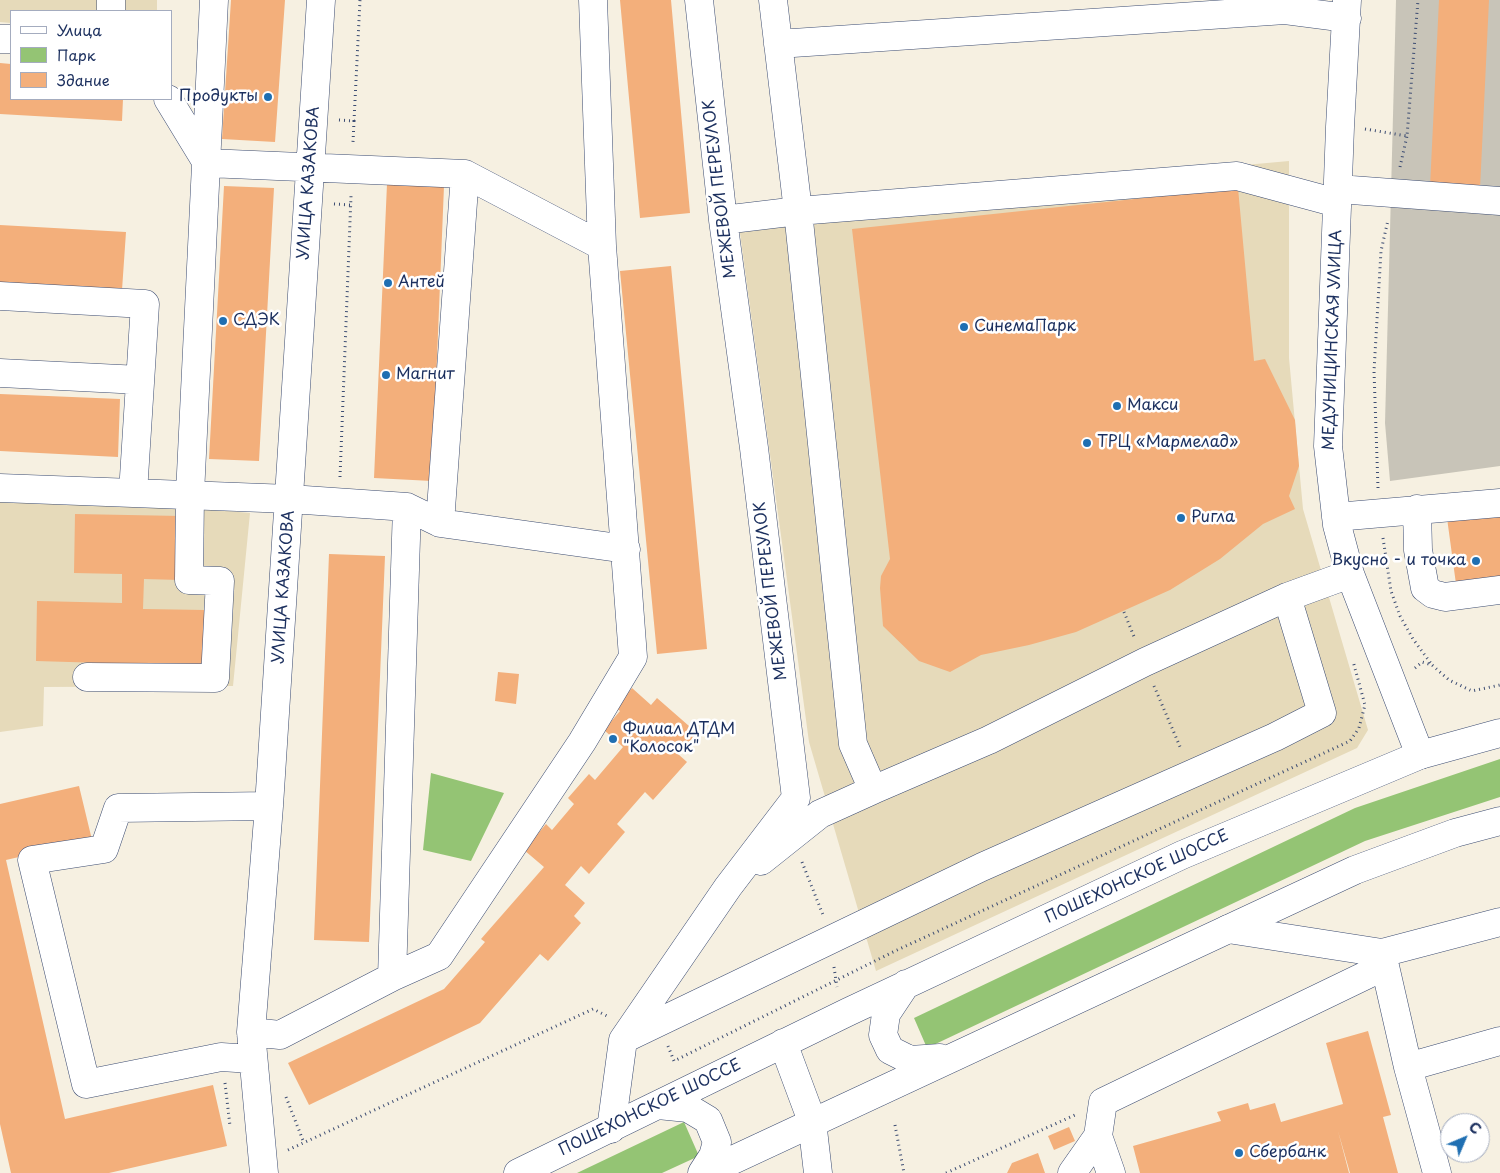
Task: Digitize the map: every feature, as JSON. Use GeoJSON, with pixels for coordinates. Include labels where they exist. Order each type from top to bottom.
{"type":"FeatureCollection","features":[{"type":"Feature","properties":{"kind":"street"},"geometry":{"type":"LineString","coordinates":[[87,677],[215,678],[220,582],[189,580],[190,494],[214,0]]}},
{"type":"Feature","properties":{"kind":"street","name":"УЛИЦА КАЗАКОВА"},"geometry":{"type":"LineString","coordinates":[[263,1167],[251,1032],[290,499],[321,0]]}},
{"type":"Feature","properties":{"kind":"street"},"geometry":{"type":"LineString","coordinates":[[251,1032],[280,1035],[392,977],[439,956],[582,742],[633,657],[602,246],[593,0]]}},
{"type":"Feature","properties":{"kind":"street","name":"МЕЖЕВОЙ ПЕРЕУЛОК"},"geometry":{"type":"LineString","coordinates":[[611,1129],[631,1033],[728,887],[796,798],[754,448],[723,220],[698,0]]}},
{"type":"Feature","properties":{"kind":"street"},"geometry":{"type":"LineString","coordinates":[[773,0],[798,211],[853,744],[873,790]]}},
{"type":"Feature","properties":{"kind":"street"},"geometry":{"type":"LineString","coordinates":[[778,44],[1285,10],[1347,9]]}},
{"type":"Feature","properties":{"kind":"street","name":"МЕДУНИЦИНСКАЯ УЛИЦА"},"geometry":{"type":"LineString","coordinates":[[1347,9],[1328,446],[1336,517],[1350,574],[1420,755]]}},
{"type":"Feature","properties":{"kind":"street"},"geometry":{"type":"LineString","coordinates":[[169,100],[207,163]]}},
{"type":"Feature","properties":{"kind":"street"},"geometry":{"type":"LineString","coordinates":[[207,163],[465,174],[602,246]]}},
{"type":"Feature","properties":{"kind":"street"},"geometry":{"type":"LineString","coordinates":[[440,523],[465,174]]}},
{"type":"Feature","properties":{"kind":"street"},"geometry":{"type":"LineString","coordinates":[[723,220],[798,211],[1237,176],[1338,196],[1394,193],[1500,201]]}},
{"type":"Feature","properties":{"kind":"street"},"geometry":{"type":"LineString","coordinates":[[0,296],[145,304],[133,492]]}},
{"type":"Feature","properties":{"kind":"street"},"geometry":{"type":"LineString","coordinates":[[0,373],[140,380]]}},
{"type":"Feature","properties":{"kind":"street"},"geometry":{"type":"LineString","coordinates":[[0,488],[190,494],[407,507],[440,523],[626,549]]}},
{"type":"Feature","properties":{"kind":"street"},"geometry":{"type":"LineString","coordinates":[[1336,517],[1500,503]]}},
{"type":"Feature","properties":{"kind":"street"},"geometry":{"type":"LineString","coordinates":[[392,977],[407,507]]}},
{"type":"Feature","properties":{"kind":"street"},"geometry":{"type":"LineString","coordinates":[[1417,510],[1418,550],[1425,588],[1433,594],[1445,597],[1500,590]]}},
{"type":"Feature","properties":{"kind":"street"},"geometry":{"type":"LineString","coordinates":[[728,887],[820,814],[989,740],[1141,655],[1350,574]]}},
{"type":"Feature","properties":{"kind":"street"},"geometry":{"type":"LineString","coordinates":[[631,1033],[982,867],[1275,736],[1322,713],[1287,598]]}},
{"type":"Feature","properties":{"kind":"street","name":"ПОШЕХОНСКОЕ ШОССЕ"},"geometry":{"type":"LineString","coordinates":[[518,1173],[906,984],[1182,855],[1420,755],[1500,733]]}},
{"type":"Feature","properties":{"kind":"street"},"geometry":{"type":"LineString","coordinates":[[252,1059],[221,1057],[86,1084],[32,860],[104,849],[118,808],[269,806]]}},
{"type":"Feature","properties":{"kind":"street"},"geometry":{"type":"LineString","coordinates":[[704,1173],[812,1121],[1355,870],[1455,833],[1500,821]]}},
{"type":"Feature","properties":{"kind":"street"},"geometry":{"type":"LineString","coordinates":[[1072,1173],[1098,1136],[1103,1102],[1383,960],[1500,922]]}},
{"type":"Feature","properties":{"kind":"street"},"geometry":{"type":"LineString","coordinates":[[1228,929],[1383,960]]}},
{"type":"Feature","properties":{"kind":"street"},"geometry":{"type":"LineString","coordinates":[[1383,960],[1408,1067],[1437,1173]]}},
{"type":"Feature","properties":{"kind":"street"},"geometry":{"type":"LineString","coordinates":[[906,984],[886,1014],[883,1036],[890,1050],[910,1060],[949,1058]]}},
{"type":"Feature","properties":{"kind":"street"},"geometry":{"type":"LineString","coordinates":[[1408,1067],[1500,1041]]}},
{"type":"Feature","properties":{"kind":"street"},"geometry":{"type":"LineString","coordinates":[[783,1043],[812,1121],[818,1173]]}},
{"type":"Feature","properties":{"kind":"street"},"geometry":{"type":"LineString","coordinates":[[658,1105],[688,1108],[708,1120],[717,1142],[713,1156],[704,1173]]}},
{"type":"Feature","properties":{"kind":"street"},"geometry":{"type":"LineString","coordinates":[[1098,1136],[1111,1173]]}},
{"type":"Feature","properties":{"kind":"path"},"geometry":{"type":"LineString","coordinates":[[354,121],[360,0]]}},
{"type":"Feature","properties":{"kind":"path"},"geometry":{"type":"LineString","coordinates":[[1406,136],[1381,251],[1374,371],[1379,512],[1391,591],[1400,616],[1413,639],[1432,665],[1450,680],[1472,691],[1500,685]]}},
{"type":"Feature","properties":{"kind":"path"},"geometry":{"type":"LineString","coordinates":[[1124,612],[1191,773],[1208,808]]}},
{"type":"Feature","properties":{"kind":"path"},"geometry":{"type":"LineString","coordinates":[[1422,662],[1432,665]]}},
{"type":"Feature","properties":{"kind":"path"},"geometry":{"type":"LineString","coordinates":[[263,1167],[593,1009],[631,1033],[669,1047],[674,1060],[886,956],[1350,741],[1360,728],[1365,705]]}},
{"type":"Feature","properties":{"kind":"path"},"geometry":{"type":"LineString","coordinates":[[946,1173],[1103,1102]]}},
{"type":"Feature","properties":{"kind":"path"},"geometry":{"type":"LineString","coordinates":[[895,1124],[904,1173]]}},
{"type":"Feature","properties":{"kind":"shaded area"},"geometry":{"type":"Polygon","coordinates":[[[0,0],[157,0],[157,10],[10,10],[10,23],[0,22],[0,0]]]}},
{"type":"Feature","properties":{"kind":"shaded area"},"geometry":{"type":"Polygon","coordinates":[[[1396,0],[1500,0],[1500,466],[1390,481],[1385,423],[1396,0]]]}},
{"type":"Feature","properties":{"kind":"shaded area"},"geometry":{"type":"Polygon","coordinates":[[[1289,161],[1289,358],[1303,509],[1368,730],[1357,748],[876,971],[809,742],[737,211],[1289,161]]]}},
{"type":"Feature","properties":{"kind":"shaded area"},"geometry":{"type":"Polygon","coordinates":[[[0,491],[250,513],[233,686],[44,687],[43,726],[0,732],[0,491]]]}},
{"type":"Feature","properties":{"kind":"green space"},"geometry":{"type":"Polygon","coordinates":[[[1500,759],[1500,797],[1365,841],[927,1048],[914,1018],[1355,808],[1500,759]]]}},
{"type":"Feature","properties":{"kind":"green space"},"geometry":{"type":"Polygon","coordinates":[[[431,773],[504,793],[471,861],[423,850],[431,773]]]}},
{"type":"Feature","properties":{"kind":"green space"},"geometry":{"type":"Polygon","coordinates":[[[684,1122],[699,1156],[662,1173],[577,1173],[684,1122]]]}},
{"type":"Feature","properties":{"kind":"building"},"geometry":{"type":"Polygon","coordinates":[[[231,0],[285,0],[275,142],[222,139],[231,0]]]}},
{"type":"Feature","properties":{"kind":"building"},"geometry":{"type":"Polygon","coordinates":[[[620,0],[671,0],[690,213],[640,218],[620,0]]]}},
{"type":"Feature","properties":{"kind":"building"},"geometry":{"type":"Polygon","coordinates":[[[1439,0],[1489,0],[1480,189],[1430,187],[1439,0]]]}},
{"type":"Feature","properties":{"kind":"building"},"geometry":{"type":"Polygon","coordinates":[[[0,63],[10,64],[10,100],[123,100],[122,121],[0,114],[0,63]]]}},
{"type":"Feature","properties":{"kind":"building"},"geometry":{"type":"Polygon","coordinates":[[[387,184],[444,186],[432,481],[374,478],[387,184]]]}},
{"type":"Feature","properties":{"kind":"building"},"geometry":{"type":"Polygon","coordinates":[[[224,186],[274,188],[259,461],[209,459],[224,186]]]}},
{"type":"Feature","properties":{"kind":"building","name":"ТРЦ «Мармелад»"},"geometry":{"type":"Polygon","coordinates":[[[1238,188],[1254,361],[1265,359],[1295,420],[1299,466],[1289,496],[1295,509],[1263,524],[1220,559],[1170,590],[1076,632],[1029,645],[981,655],[950,672],[919,661],[883,626],[881,576],[890,559],[852,229],[1238,188]]]}},
{"type":"Feature","properties":{"kind":"building"},"geometry":{"type":"Polygon","coordinates":[[[0,225],[126,232],[122,290],[0,284],[0,225]]]}},
{"type":"Feature","properties":{"kind":"building"},"geometry":{"type":"Polygon","coordinates":[[[671,266],[707,649],[657,654],[620,271],[671,266]]]}},
{"type":"Feature","properties":{"kind":"building"},"geometry":{"type":"Polygon","coordinates":[[[0,394],[120,399],[118,457],[0,451],[0,394]]]}},
{"type":"Feature","properties":{"kind":"building","name":"Вкусно - и точка"},"geometry":{"type":"Polygon","coordinates":[[[1500,511],[1500,578],[1456,584],[1447,518],[1500,511]]]}},
{"type":"Feature","properties":{"kind":"building"},"geometry":{"type":"Polygon","coordinates":[[[75,514],[181,516],[180,580],[144,579],[143,609],[205,610],[203,666],[36,661],[37,601],[122,603],[122,574],[74,573],[75,514]]]}},
{"type":"Feature","properties":{"kind":"building"},"geometry":{"type":"Polygon","coordinates":[[[329,554],[385,556],[369,942],[314,940],[329,554]]]}},
{"type":"Feature","properties":{"kind":"building"},"geometry":{"type":"Polygon","coordinates":[[[498,672],[519,674],[516,704],[495,701],[498,672]]]}},
{"type":"Feature","properties":{"kind":"building"},"geometry":{"type":"Polygon","coordinates":[[[632,688],[651,705],[657,698],[697,733],[678,754],[687,762],[653,800],[645,792],[617,824],[625,832],[589,874],[581,866],[565,885],[585,903],[574,916],[581,923],[548,961],[540,954],[480,1023],[309,1105],[288,1063],[444,989],[485,942],[481,939],[544,867],[524,850],[546,824],[552,830],[574,804],[568,798],[589,774],[595,780],[623,747],[604,730],[620,711],[615,707],[632,688]]]}},
{"type":"Feature","properties":{"kind":"building"},"geometry":{"type":"Polygon","coordinates":[[[79,786],[92,840],[6,860],[65,1119],[213,1085],[227,1146],[109,1173],[11,1173],[0,1124],[0,804],[79,786]]]}},
{"type":"Feature","properties":{"kind":"building"},"geometry":{"type":"Polygon","coordinates":[[[1368,1031],[1391,1115],[1383,1117],[1398,1173],[1350,1173],[1338,1131],[1349,1173],[1140,1173],[1133,1146],[1221,1121],[1217,1112],[1248,1103],[1250,1110],[1275,1103],[1281,1122],[1343,1104],[1326,1043],[1368,1031]]]}},
{"type":"Feature","properties":{"kind":"building"},"geometry":{"type":"Polygon","coordinates":[[[1069,1127],[1075,1141],[1054,1150],[1048,1136],[1069,1127]]]}},
{"type":"Feature","properties":{"kind":"building"},"geometry":{"type":"Polygon","coordinates":[[[1038,1153],[1045,1173],[1007,1173],[1012,1163],[1038,1153]]]}},
{"type":"Feature","properties":{"kind":"place","name":"Продукты"},"geometry":{"type":"Point","coordinates":[268,97]}},
{"type":"Feature","properties":{"kind":"place","name":"Антей"},"geometry":{"type":"Point","coordinates":[388,283]}},
{"type":"Feature","properties":{"kind":"place","name":"СДЭК"},"geometry":{"type":"Point","coordinates":[223,321]}},
{"type":"Feature","properties":{"kind":"place","name":"СинемаПарк"},"geometry":{"type":"Point","coordinates":[964,327]}},
{"type":"Feature","properties":{"kind":"place","name":"Магнит"},"geometry":{"type":"Point","coordinates":[386,375]}},
{"type":"Feature","properties":{"kind":"place","name":"Макси"},"geometry":{"type":"Point","coordinates":[1117,406]}},
{"type":"Feature","properties":{"kind":"place","name":"ТРЦ «Мармелад»"},"geometry":{"type":"Point","coordinates":[1087,443]}},
{"type":"Feature","properties":{"kind":"place","name":"Ригла"},"geometry":{"type":"Point","coordinates":[1181,518]}},
{"type":"Feature","properties":{"kind":"place","name":"Вкусно - и точка"},"geometry":{"type":"Point","coordinates":[1476,561]}},
{"type":"Feature","properties":{"kind":"place","name":"Филиал ДТДМ \"Колосок\""},"geometry":{"type":"Point","coordinates":[613,739]}},
{"type":"Feature","properties":{"kind":"place","name":"Сбербанк"},"geometry":{"type":"Point","coordinates":[1239,1153]}}]}
